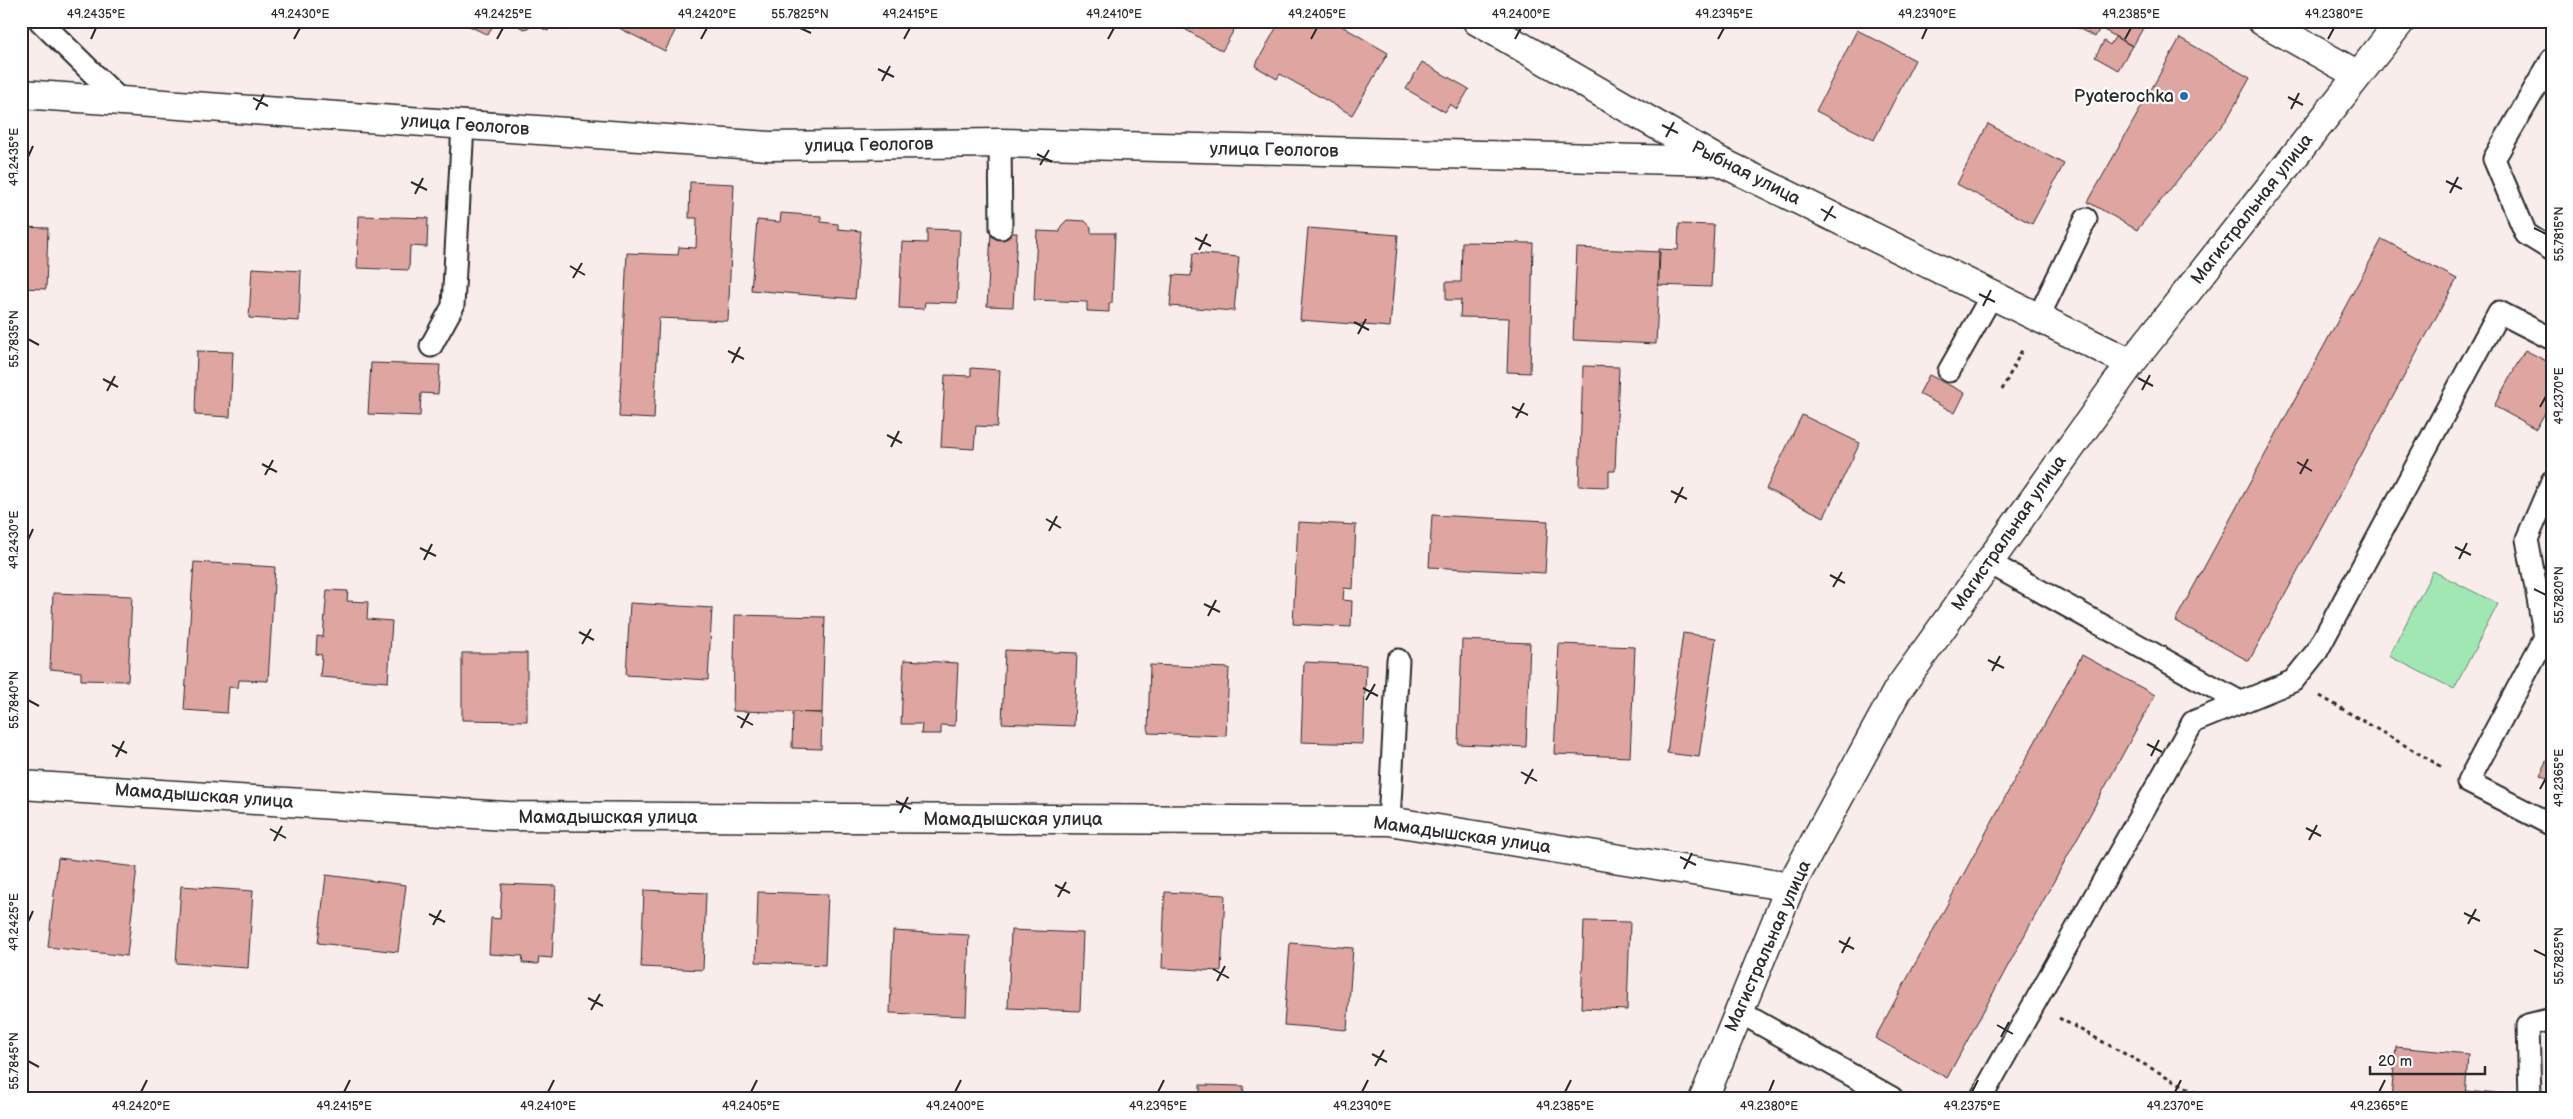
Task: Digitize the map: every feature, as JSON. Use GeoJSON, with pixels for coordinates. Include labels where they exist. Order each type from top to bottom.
{"type":"FeatureCollection","features":[{"type":"Feature","properties":{"kind":"street","name":"Рыбная улица"},"geometry":{"type":"LineString","coordinates":[[1477,21],[1719,161],[2131,363]]}},
{"type":"Feature","properties":{"kind":"street"},"geometry":{"type":"LineString","coordinates":[[2262,21],[2358,75]]}},
{"type":"Feature","properties":{"kind":"street","name":"Магистральная улица"},"geometry":{"type":"LineString","coordinates":[[1704,1098],[1790,886],[1896,691],[2131,363],[2401,21]]}},
{"type":"Feature","properties":{"kind":"street","name":"улица Геологов"},"geometry":{"type":"LineString","coordinates":[[21,94],[769,146],[1000,143],[1719,161]]}},
{"type":"Feature","properties":{"kind":"street","name":"Мамадышская улица"},"geometry":{"type":"LineString","coordinates":[[21,785],[505,816],[1389,821],[1790,886]]}},
{"type":"Feature","properties":{"kind":"lane"},"geometry":{"type":"LineString","coordinates":[[40,21],[120,100]]}},
{"type":"Feature","properties":{"kind":"lane"},"geometry":{"type":"LineString","coordinates":[[2552,59],[2494,160],[2526,234],[2552,250]]}},
{"type":"Feature","properties":{"kind":"lane"},"geometry":{"type":"LineString","coordinates":[[431,346],[453,306],[463,125]]}},
{"type":"Feature","properties":{"kind":"lane"},"geometry":{"type":"LineString","coordinates":[[1000,143],[1001,228]]}},
{"type":"Feature","properties":{"kind":"lane"},"geometry":{"type":"LineString","coordinates":[[2038,318],[2086,219]]}},
{"type":"Feature","properties":{"kind":"lane"},"geometry":{"type":"LineString","coordinates":[[1949,371],[1992,295]]}},
{"type":"Feature","properties":{"kind":"lane"},"geometry":{"type":"LineString","coordinates":[[1981,1098],[2194,722],[2293,681],[2317,651],[2499,312],[2552,339]]}},
{"type":"Feature","properties":{"kind":"lane"},"geometry":{"type":"LineString","coordinates":[[2552,481],[2527,539],[2545,637],[2468,782],[2552,825]]}},
{"type":"Feature","properties":{"kind":"lane"},"geometry":{"type":"LineString","coordinates":[[1988,562],[2240,702]]}},
{"type":"Feature","properties":{"kind":"lane"},"geometry":{"type":"LineString","coordinates":[[1389,821],[1398,660]]}},
{"type":"Feature","properties":{"kind":"lane"},"geometry":{"type":"LineString","coordinates":[[1738,1011],[1892,1098]]}},
{"type":"Feature","properties":{"kind":"lane"},"geometry":{"type":"LineString","coordinates":[[2530,1098],[2528,1024],[2552,1020]]}},
{"type":"Feature","properties":{"kind":"path"},"geometry":{"type":"LineString","coordinates":[[2002,390],[2038,318]]}},
{"type":"Feature","properties":{"kind":"path"},"geometry":{"type":"LineString","coordinates":[[2293,681],[2468,782]]}},
{"type":"Feature","properties":{"kind":"path"},"geometry":{"type":"LineString","coordinates":[[2034,1004],[2195,1092]]}},
{"type":"Feature","properties":{"kind":"green space"},"geometry":{"type":"Polygon","coordinates":[[[2433,571],[2498,604],[2454,689],[2389,656],[2433,571]]]}},
{"type":"Feature","properties":{"kind":"building"},"geometry":{"type":"Polygon","coordinates":[[[463,21],[495,21],[488,35],[463,23],[463,21]]]}},
{"type":"Feature","properties":{"kind":"building"},"geometry":{"type":"Polygon","coordinates":[[[509,21],[570,21],[566,30],[551,24],[548,31],[535,25],[524,29],[509,21]]]}},
{"type":"Feature","properties":{"kind":"building"},"geometry":{"type":"Polygon","coordinates":[[[616,21],[680,21],[665,51],[613,25],[616,21]]]}},
{"type":"Feature","properties":{"kind":"building"},"geometry":{"type":"Polygon","coordinates":[[[1171,21],[1239,21],[1222,51],[1171,21]]]}},
{"type":"Feature","properties":{"kind":"building"},"geometry":{"type":"Polygon","coordinates":[[[1280,21],[1333,21],[1388,53],[1352,115],[1280,74],[1277,79],[1255,66],[1280,21]]]}},
{"type":"Feature","properties":{"kind":"building"},"geometry":{"type":"Polygon","coordinates":[[[2082,21],[2147,21],[2133,46],[2100,28],[2095,37],[2078,28],[2082,21]]]}},
{"type":"Feature","properties":{"kind":"building"},"geometry":{"type":"Polygon","coordinates":[[[1857,30],[1915,60],[1874,140],[1816,111],[1857,30]]]}},
{"type":"Feature","properties":{"kind":"building"},"geometry":{"type":"Polygon","coordinates":[[[2115,37],[2132,46],[2118,70],[2095,57],[2104,41],[2110,45],[2115,37]]]}},
{"type":"Feature","properties":{"kind":"building"},"geometry":{"type":"Polygon","coordinates":[[[2180,38],[2250,78],[2227,119],[2137,230],[2088,202],[2180,38]]]}},
{"type":"Feature","properties":{"kind":"building"},"geometry":{"type":"Polygon","coordinates":[[[1422,62],[1469,89],[1457,109],[1450,104],[1445,112],[1406,89],[1422,62]]]}},
{"type":"Feature","properties":{"kind":"building"},"geometry":{"type":"Polygon","coordinates":[[[1988,124],[2064,164],[2032,224],[1957,184],[1988,124]]]}},
{"type":"Feature","properties":{"kind":"building"},"geometry":{"type":"Polygon","coordinates":[[[690,182],[734,184],[728,321],[659,318],[654,419],[619,417],[627,253],[678,255],[679,247],[696,248],[697,218],[689,218],[690,182]]]}},
{"type":"Feature","properties":{"kind":"building"},"geometry":{"type":"Polygon","coordinates":[[[781,213],[821,216],[821,222],[838,224],[838,229],[861,231],[855,299],[751,290],[757,220],[780,222],[781,213]]]}},
{"type":"Feature","properties":{"kind":"building"},"geometry":{"type":"Polygon","coordinates":[[[359,216],[428,218],[427,247],[410,246],[409,270],[357,268],[359,216]]]}},
{"type":"Feature","properties":{"kind":"building"},"geometry":{"type":"Polygon","coordinates":[[[1067,220],[1085,221],[1091,227],[1091,233],[1115,233],[1112,303],[1109,303],[1109,312],[1087,311],[1087,302],[1034,300],[1037,231],[1060,232],[1061,226],[1067,220]]]}},
{"type":"Feature","properties":{"kind":"building"},"geometry":{"type":"Polygon","coordinates":[[[1679,224],[1714,225],[1711,287],[1658,285],[1659,249],[1678,250],[1679,224]]]}},
{"type":"Feature","properties":{"kind":"building"},"geometry":{"type":"Polygon","coordinates":[[[21,227],[48,228],[46,289],[21,288],[21,227]]]}},
{"type":"Feature","properties":{"kind":"building"},"geometry":{"type":"Polygon","coordinates":[[[1308,228],[1398,235],[1390,327],[1300,320],[1308,228]]]}},
{"type":"Feature","properties":{"kind":"building"},"geometry":{"type":"Polygon","coordinates":[[[927,229],[960,230],[957,303],[925,302],[924,309],[899,308],[902,242],[927,243],[927,229]]]}},
{"type":"Feature","properties":{"kind":"building"},"geometry":{"type":"Polygon","coordinates":[[[991,232],[1017,233],[1013,307],[987,306],[991,232]]]}},
{"type":"Feature","properties":{"kind":"building"},"geometry":{"type":"Polygon","coordinates":[[[2382,239],[2457,279],[2249,661],[2175,621],[2382,239]]]}},
{"type":"Feature","properties":{"kind":"building"},"geometry":{"type":"Polygon","coordinates":[[[1462,242],[1533,243],[1530,373],[1507,372],[1509,318],[1460,317],[1461,300],[1446,300],[1446,282],[1461,282],[1462,242]]]}},
{"type":"Feature","properties":{"kind":"building"},"geometry":{"type":"Polygon","coordinates":[[[1577,248],[1660,252],[1656,344],[1573,340],[1577,248]]]}},
{"type":"Feature","properties":{"kind":"building"},"geometry":{"type":"Polygon","coordinates":[[[1193,253],[1239,257],[1234,311],[1170,306],[1173,275],[1191,276],[1193,253]]]}},
{"type":"Feature","properties":{"kind":"building"},"geometry":{"type":"Polygon","coordinates":[[[252,268],[301,271],[299,321],[249,318],[252,268]]]}},
{"type":"Feature","properties":{"kind":"building"},"geometry":{"type":"Polygon","coordinates":[[[2525,350],[2552,364],[2552,400],[2536,429],[2494,406],[2525,350]]]}},
{"type":"Feature","properties":{"kind":"building"},"geometry":{"type":"Polygon","coordinates":[[[197,351],[233,352],[230,417],[195,415],[197,351]]]}},
{"type":"Feature","properties":{"kind":"building"},"geometry":{"type":"Polygon","coordinates":[[[371,363],[440,365],[438,394],[421,393],[420,416],[368,414],[371,363]]]}},
{"type":"Feature","properties":{"kind":"building"},"geometry":{"type":"Polygon","coordinates":[[[1583,366],[1619,367],[1615,471],[1609,471],[1609,487],[1579,486],[1583,366]]]}},
{"type":"Feature","properties":{"kind":"building"},"geometry":{"type":"Polygon","coordinates":[[[971,368],[1000,370],[997,427],[976,426],[974,449],[941,447],[945,375],[971,376],[971,368]]]}},
{"type":"Feature","properties":{"kind":"building"},"geometry":{"type":"Polygon","coordinates":[[[1929,375],[1965,393],[1955,413],[1919,394],[1929,375]]]}},
{"type":"Feature","properties":{"kind":"building"},"geometry":{"type":"Polygon","coordinates":[[[1802,415],[1860,443],[1824,517],[1766,489],[1802,415]]]}},
{"type":"Feature","properties":{"kind":"building"},"geometry":{"type":"Polygon","coordinates":[[[1432,515],[1548,521],[1545,573],[1429,567],[1432,515]]]}},
{"type":"Feature","properties":{"kind":"building"},"geometry":{"type":"Polygon","coordinates":[[[1298,522],[1356,525],[1353,589],[1344,588],[1343,600],[1352,601],[1351,627],[1293,624],[1298,522]]]}},
{"type":"Feature","properties":{"kind":"building"},"geometry":{"type":"Polygon","coordinates":[[[194,562],[275,567],[268,681],[239,680],[238,688],[229,687],[227,713],[184,710],[194,562]]]}},
{"type":"Feature","properties":{"kind":"building"},"geometry":{"type":"Polygon","coordinates":[[[327,590],[348,591],[347,601],[368,602],[367,619],[392,621],[388,682],[320,677],[322,655],[316,654],[317,636],[323,637],[327,590]]]}},
{"type":"Feature","properties":{"kind":"building"},"geometry":{"type":"Polygon","coordinates":[[[53,593],[132,596],[128,681],[81,680],[81,672],[50,669],[53,593]]]}},
{"type":"Feature","properties":{"kind":"building"},"geometry":{"type":"Polygon","coordinates":[[[630,603],[712,608],[708,680],[626,675],[630,603]]]}},
{"type":"Feature","properties":{"kind":"building"},"geometry":{"type":"Polygon","coordinates":[[[735,615],[825,617],[822,713],[733,711],[735,615]]]}},
{"type":"Feature","properties":{"kind":"building"},"geometry":{"type":"Polygon","coordinates":[[[1683,633],[1716,638],[1699,757],[1667,753],[1683,633]]]}},
{"type":"Feature","properties":{"kind":"building"},"geometry":{"type":"Polygon","coordinates":[[[1462,640],[1530,643],[1526,747],[1458,744],[1462,640]]]}},
{"type":"Feature","properties":{"kind":"building"},"geometry":{"type":"Polygon","coordinates":[[[1559,644],[1635,647],[1630,757],[1554,754],[1559,644]]]}},
{"type":"Feature","properties":{"kind":"building"},"geometry":{"type":"Polygon","coordinates":[[[1005,650],[1077,653],[1074,726],[1002,723],[1005,650]]]}},
{"type":"Feature","properties":{"kind":"building"},"geometry":{"type":"Polygon","coordinates":[[[462,653],[527,653],[527,721],[462,720],[462,653]]]}},
{"type":"Feature","properties":{"kind":"building"},"geometry":{"type":"Polygon","coordinates":[[[2082,655],[2155,695],[1947,1078],[1875,1038],[2082,655]]]}},
{"type":"Feature","properties":{"kind":"building"},"geometry":{"type":"Polygon","coordinates":[[[904,660],[958,663],[955,726],[941,725],[941,734],[921,734],[922,724],[901,724],[904,660]]]}},
{"type":"Feature","properties":{"kind":"building"},"geometry":{"type":"Polygon","coordinates":[[[1304,662],[1366,665],[1363,744],[1301,742],[1304,662]]]}},
{"type":"Feature","properties":{"kind":"building"},"geometry":{"type":"Polygon","coordinates":[[[1150,665],[1229,668],[1226,736],[1148,733],[1150,665]]]}},
{"type":"Feature","properties":{"kind":"building"},"geometry":{"type":"Polygon","coordinates":[[[793,712],[822,713],[821,749],[792,748],[793,712]]]}},
{"type":"Feature","properties":{"kind":"building"},"geometry":{"type":"Polygon","coordinates":[[[2552,752],[2552,781],[2540,775],[2552,752]]]}},
{"type":"Feature","properties":{"kind":"building"},"geometry":{"type":"Polygon","coordinates":[[[58,858],[137,867],[127,956],[48,947],[58,858]]]}},
{"type":"Feature","properties":{"kind":"building"},"geometry":{"type":"Polygon","coordinates":[[[326,875],[406,885],[398,952],[318,943],[326,875]]]}},
{"type":"Feature","properties":{"kind":"building"},"geometry":{"type":"Polygon","coordinates":[[[502,884],[556,886],[552,958],[539,957],[538,964],[522,963],[523,956],[489,954],[491,918],[500,919],[502,884]]]}},
{"type":"Feature","properties":{"kind":"building"},"geometry":{"type":"Polygon","coordinates":[[[181,886],[253,891],[248,968],[176,963],[181,886]]]}},
{"type":"Feature","properties":{"kind":"building"},"geometry":{"type":"Polygon","coordinates":[[[644,890],[706,893],[703,970],[641,967],[644,890]]]}},
{"type":"Feature","properties":{"kind":"building"},"geometry":{"type":"Polygon","coordinates":[[[758,892],[828,894],[825,965],[756,962],[758,892]]]}},
{"type":"Feature","properties":{"kind":"building"},"geometry":{"type":"Polygon","coordinates":[[[1165,892],[1225,895],[1221,971],[1162,968],[1165,892]]]}},
{"type":"Feature","properties":{"kind":"building"},"geometry":{"type":"Polygon","coordinates":[[[1584,921],[1630,922],[1627,1010],[1581,1008],[1584,921]]]}},
{"type":"Feature","properties":{"kind":"building"},"geometry":{"type":"Polygon","coordinates":[[[1011,930],[1083,933],[1080,1011],[1008,1008],[1011,930]]]}},
{"type":"Feature","properties":{"kind":"building"},"geometry":{"type":"Polygon","coordinates":[[[893,931],[969,935],[966,1016],[890,1013],[893,931]]]}},
{"type":"Feature","properties":{"kind":"building"},"geometry":{"type":"Polygon","coordinates":[[[1290,943],[1353,948],[1347,1030],[1284,1025],[1290,943]]]}},
{"type":"Feature","properties":{"kind":"building"},"geometry":{"type":"Polygon","coordinates":[[[2396,1047],[2468,1054],[2465,1098],[2391,1098],[2396,1047]]]}},
{"type":"Feature","properties":{"kind":"building"},"geometry":{"type":"Polygon","coordinates":[[[1200,1085],[1244,1086],[1243,1098],[1200,1098],[1200,1085]]]}},
{"type":"Feature","properties":{"kind":"building"},"geometry":{"type":"Polygon","coordinates":[[[2465,1091],[2542,1098],[2465,1098],[2465,1091]]]}},
{"type":"Feature","properties":{"kind":"place","name":"Pyaterochka"},"geometry":{"type":"Point","coordinates":[2184,96]}}]}
